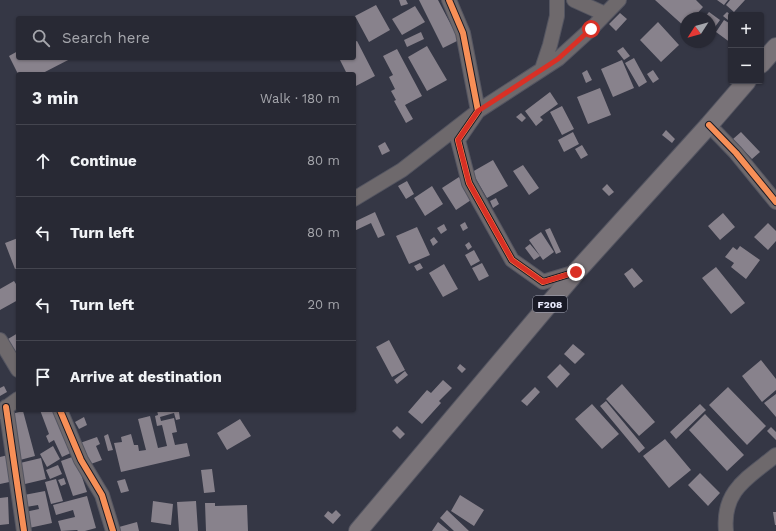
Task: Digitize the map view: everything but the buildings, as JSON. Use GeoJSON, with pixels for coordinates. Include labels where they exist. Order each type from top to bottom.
{"type":"FeatureCollection","features":[{"type":"Feature","properties":{"kind":"main road"},"geometry":{"type":"LineString","coordinates":[[764,61],[776,47]]}},
{"type":"Feature","properties":{"kind":"main road","name":"F208"},"geometry":{"type":"LineString","coordinates":[[358,531],[576,272],[744,84]]}},
{"type":"Feature","properties":{"kind":"street"},"geometry":{"type":"LineString","coordinates":[[449,0],[463,33],[478,111],[458,140],[469,183],[512,260],[543,282],[576,272]]}},
{"type":"Feature","properties":{"kind":"street"},"geometry":{"type":"LineString","coordinates":[[542,68],[550,46],[557,16],[556,0]]}},
{"type":"Feature","properties":{"kind":"street"},"geometry":{"type":"LineString","coordinates":[[574,0],[605,14]]}},
{"type":"Feature","properties":{"kind":"street"},"geometry":{"type":"LineString","coordinates":[[356,198],[402,170],[478,111],[558,59],[591,29],[619,0]]}},
{"type":"Feature","properties":{"kind":"street"},"geometry":{"type":"LineString","coordinates":[[709,125],[736,153],[776,202]]}},
{"type":"Feature","properties":{"kind":"street"},"geometry":{"type":"LineString","coordinates":[[0,340],[16,367]]}},
{"type":"Feature","properties":{"kind":"street"},"geometry":{"type":"LineString","coordinates":[[16,400],[3,410],[24,531]]}},
{"type":"Feature","properties":{"kind":"street"},"geometry":{"type":"LineString","coordinates":[[61,412],[81,460],[102,495],[113,531]]}},
{"type":"Feature","properties":{"kind":"street"},"geometry":{"type":"LineString","coordinates":[[726,531],[724,517],[727,504],[733,493],[748,478],[776,455]]}},
{"type":"Feature","properties":{"kind":"cycle path"},"geometry":{"type":"LineString","coordinates":[[449,0],[463,33],[478,111],[458,140],[469,183],[512,260],[543,282],[576,272]]}},
{"type":"Feature","properties":{"kind":"cycle path"},"geometry":{"type":"LineString","coordinates":[[709,125],[736,153],[776,202]]}},
{"type":"Feature","properties":{"kind":"cycle path"},"geometry":{"type":"LineString","coordinates":[[6,407],[24,531]]}},
{"type":"Feature","properties":{"kind":"cycle path"},"geometry":{"type":"LineString","coordinates":[[61,412],[81,460],[102,495],[113,531]]}},
{"type":"Feature","properties":{"kind":"route"},"geometry":{"type":"LineString","coordinates":[[576,272],[543,282],[512,260],[469,183],[458,140],[478,111],[558,59],[591,29]]}}]}
